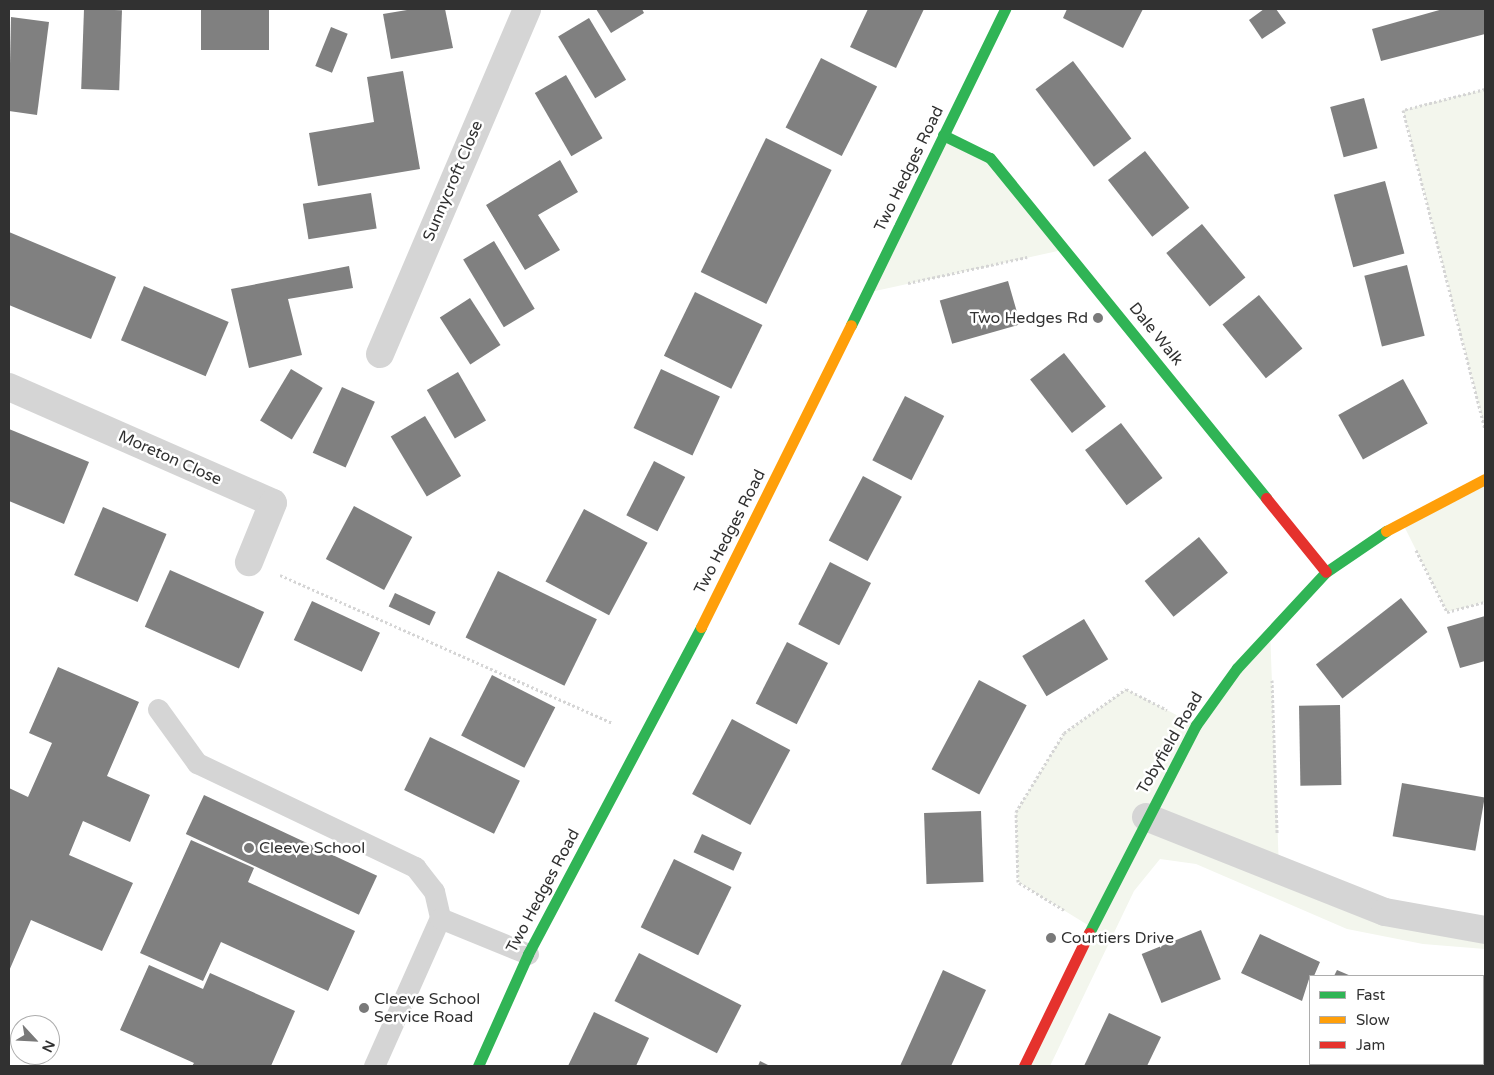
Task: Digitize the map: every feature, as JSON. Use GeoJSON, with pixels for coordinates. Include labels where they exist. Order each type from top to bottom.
{"type":"FeatureCollection","features":[{"type":"Feature","properties":{"kind":"street","name":"Sunnycroft Close"},"geometry":{"type":"LineString","coordinates":[[380,354],[527,9]]}},
{"type":"Feature","properties":{"kind":"street","name":"Two Hedges Road"},"geometry":{"type":"LineString","coordinates":[[478,1066],[528,954],[733,566],[1005,9]]}},
{"type":"Feature","properties":{"kind":"street","name":"Dale Walk"},"geometry":{"type":"LineString","coordinates":[[943,136],[990,158],[1067,248],[1326,572]]}},
{"type":"Feature","properties":{"kind":"street","name":"Moreton Close"},"geometry":{"type":"LineString","coordinates":[[9,387],[274,503],[249,562]]}},
{"type":"Feature","properties":{"kind":"street","name":"Tobyfield Road"},"geometry":{"type":"LineString","coordinates":[[1024,1066],[1146,817],[1196,725],[1237,668],[1270,630],[1326,572],[1401,520],[1485,479]]}},
{"type":"Feature","properties":{"kind":"street"},"geometry":{"type":"LineString","coordinates":[[1146,817],[1385,912],[1485,930]]}},
{"type":"Feature","properties":{"kind":"lane"},"geometry":{"type":"LineString","coordinates":[[158,709],[197,763],[415,866],[434,891],[440,918],[374,1066]]}},
{"type":"Feature","properties":{"kind":"lane"},"geometry":{"type":"LineString","coordinates":[[440,918],[528,954]]}},
{"type":"Feature","properties":{"kind":"path"},"geometry":{"type":"LineString","coordinates":[[1485,89],[1403,110],[1485,429]]}},
{"type":"Feature","properties":{"kind":"path"},"geometry":{"type":"LineString","coordinates":[[866,292],[1067,248]]}},
{"type":"Feature","properties":{"kind":"path"},"geometry":{"type":"LineString","coordinates":[[1401,520],[1447,612],[1485,602]]}},
{"type":"Feature","properties":{"kind":"path"},"geometry":{"type":"LineString","coordinates":[[249,562],[643,736]]}},
{"type":"Feature","properties":{"kind":"path"},"geometry":{"type":"LineString","coordinates":[[1270,630],[1279,870]]}},
{"type":"Feature","properties":{"kind":"path"},"geometry":{"type":"LineString","coordinates":[[1091,927],[1018,882],[1016,812],[1064,733],[1126,688],[1196,725]]}},
{"type":"Feature","properties":{"kind":"shaded area"},"geometry":{"type":"Polygon","coordinates":[[[1485,89],[1485,429],[1403,110],[1485,89]]]}},
{"type":"Feature","properties":{"kind":"shaded area"},"geometry":{"type":"Polygon","coordinates":[[[943,135],[990,158],[1067,249],[866,293],[943,135]]]}},
{"type":"Feature","properties":{"kind":"shaded area"},"geometry":{"type":"Polygon","coordinates":[[[1485,479],[1485,602],[1447,612],[1401,520],[1485,479]]]}},
{"type":"Feature","properties":{"kind":"shaded area"},"geometry":{"type":"Polygon","coordinates":[[[1270,630],[1279,869],[1485,930],[1485,949],[1423,944],[1347,929],[1196,864],[1160,859],[1134,891],[1050,1066],[1024,1066],[1091,927],[1018,882],[1016,812],[1064,733],[1126,689],[1196,725],[1270,630]]]}},
{"type":"Feature","properties":{"kind":"building"},"geometry":{"type":"Polygon","coordinates":[[[84,9],[122,10],[119,90],[81,89],[84,9]]]}},
{"type":"Feature","properties":{"kind":"building"},"geometry":{"type":"Polygon","coordinates":[[[201,9],[269,9],[269,50],[201,50],[201,9]]]}},
{"type":"Feature","properties":{"kind":"building"},"geometry":{"type":"Polygon","coordinates":[[[413,9],[445,9],[453,48],[391,59],[383,14],[413,9]]]}},
{"type":"Feature","properties":{"kind":"building"},"geometry":{"type":"Polygon","coordinates":[[[596,9],[642,9],[644,13],[611,33],[596,9]]]}},
{"type":"Feature","properties":{"kind":"building"},"geometry":{"type":"Polygon","coordinates":[[[868,9],[924,9],[896,68],[850,47],[868,9]]]}},
{"type":"Feature","properties":{"kind":"building"},"geometry":{"type":"Polygon","coordinates":[[[1067,9],[1143,9],[1123,48],[1063,18],[1067,9]]]}},
{"type":"Feature","properties":{"kind":"building"},"geometry":{"type":"Polygon","coordinates":[[[1264,9],[1276,9],[1286,23],[1262,39],[1249,20],[1264,9]]]}},
{"type":"Feature","properties":{"kind":"building"},"geometry":{"type":"Polygon","coordinates":[[[1443,9],[1485,9],[1485,34],[1381,61],[1372,29],[1443,9]]]}},
{"type":"Feature","properties":{"kind":"building"},"geometry":{"type":"Polygon","coordinates":[[[11,17],[49,22],[37,115],[9,111],[11,17]]]}},
{"type":"Feature","properties":{"kind":"building"},"geometry":{"type":"Polygon","coordinates":[[[589,18],[626,80],[595,98],[558,37],[589,18]]]}},
{"type":"Feature","properties":{"kind":"building"},"geometry":{"type":"Polygon","coordinates":[[[331,27],[348,34],[332,73],[315,66],[331,27]]]}},
{"type":"Feature","properties":{"kind":"building"},"geometry":{"type":"Polygon","coordinates":[[[821,58],[877,87],[842,156],[786,127],[821,58]]]}},
{"type":"Feature","properties":{"kind":"building"},"geometry":{"type":"Polygon","coordinates":[[[1073,61],[1131,138],[1094,167],[1035,89],[1073,61]]]}},
{"type":"Feature","properties":{"kind":"building"},"geometry":{"type":"Polygon","coordinates":[[[403,71],[420,169],[318,186],[309,133],[374,122],[367,77],[403,71]]]}},
{"type":"Feature","properties":{"kind":"building"},"geometry":{"type":"Polygon","coordinates":[[[566,75],[602,138],[571,156],[535,93],[566,75]]]}},
{"type":"Feature","properties":{"kind":"building"},"geometry":{"type":"Polygon","coordinates":[[[1364,98],[1377,148],[1344,157],[1330,107],[1364,98]]]}},
{"type":"Feature","properties":{"kind":"building"},"geometry":{"type":"Polygon","coordinates":[[[766,138],[832,170],[766,304],[701,272],[766,138]]]}},
{"type":"Feature","properties":{"kind":"building"},"geometry":{"type":"Polygon","coordinates":[[[1145,151],[1189,208],[1152,237],[1108,180],[1145,151]]]}},
{"type":"Feature","properties":{"kind":"building"},"geometry":{"type":"Polygon","coordinates":[[[560,160],[578,192],[538,215],[560,250],[525,270],[486,205],[560,160]]]}},
{"type":"Feature","properties":{"kind":"building"},"geometry":{"type":"Polygon","coordinates":[[[1385,181],[1404,253],[1353,267],[1334,195],[1385,181]]]}},
{"type":"Feature","properties":{"kind":"building"},"geometry":{"type":"Polygon","coordinates":[[[371,193],[377,229],[308,239],[303,204],[371,193]]]}},
{"type":"Feature","properties":{"kind":"building"},"geometry":{"type":"Polygon","coordinates":[[[1202,224],[1245,278],[1210,307],[1166,253],[1202,224]]]}},
{"type":"Feature","properties":{"kind":"building"},"geometry":{"type":"Polygon","coordinates":[[[9,232],[116,277],[91,339],[9,305],[9,232]]]}},
{"type":"Feature","properties":{"kind":"building"},"geometry":{"type":"Polygon","coordinates":[[[494,241],[535,309],[504,327],[463,260],[494,241]]]}},
{"type":"Feature","properties":{"kind":"building"},"geometry":{"type":"Polygon","coordinates":[[[1407,265],[1425,336],[1382,346],[1364,276],[1407,265]]]}},
{"type":"Feature","properties":{"kind":"building"},"geometry":{"type":"Polygon","coordinates":[[[349,266],[353,288],[288,299],[302,355],[249,368],[231,289],[349,266]]]}},
{"type":"Feature","properties":{"kind":"building"},"geometry":{"type":"Polygon","coordinates":[[[1008,281],[1020,324],[952,344],[940,301],[1008,281]]]}},
{"type":"Feature","properties":{"kind":"building"},"geometry":{"type":"Polygon","coordinates":[[[144,286],[229,322],[206,376],[121,340],[144,286]]]}},
{"type":"Feature","properties":{"kind":"building"},"geometry":{"type":"Polygon","coordinates":[[[695,292],[762,325],[731,389],[664,356],[695,292]]]}},
{"type":"Feature","properties":{"kind":"building"},"geometry":{"type":"Polygon","coordinates":[[[1259,295],[1302,349],[1266,378],[1222,325],[1259,295]]]}},
{"type":"Feature","properties":{"kind":"building"},"geometry":{"type":"Polygon","coordinates":[[[470,298],[500,345],[470,365],[440,318],[470,298]]]}},
{"type":"Feature","properties":{"kind":"building"},"geometry":{"type":"Polygon","coordinates":[[[1064,353],[1106,407],[1072,433],[1030,379],[1064,353]]]}},
{"type":"Feature","properties":{"kind":"building"},"geometry":{"type":"Polygon","coordinates":[[[291,369],[323,388],[292,439],[260,420],[291,369]]]}},
{"type":"Feature","properties":{"kind":"building"},"geometry":{"type":"Polygon","coordinates":[[[661,369],[720,396],[692,455],[634,428],[661,369]]]}},
{"type":"Feature","properties":{"kind":"building"},"geometry":{"type":"Polygon","coordinates":[[[458,372],[486,420],[455,438],[427,390],[458,372]]]}},
{"type":"Feature","properties":{"kind":"building"},"geometry":{"type":"Polygon","coordinates":[[[1403,379],[1428,424],[1363,459],[1338,415],[1403,379]]]}},
{"type":"Feature","properties":{"kind":"building"},"geometry":{"type":"Polygon","coordinates":[[[342,387],[375,402],[346,467],[313,453],[342,387]]]}},
{"type":"Feature","properties":{"kind":"building"},"geometry":{"type":"Polygon","coordinates":[[[905,396],[944,416],[912,480],[872,460],[905,396]]]}},
{"type":"Feature","properties":{"kind":"building"},"geometry":{"type":"Polygon","coordinates":[[[425,416],[461,476],[427,497],[391,437],[425,416]]]}},
{"type":"Feature","properties":{"kind":"building"},"geometry":{"type":"Polygon","coordinates":[[[1121,423],[1163,478],[1127,505],[1085,450],[1121,423]]]}},
{"type":"Feature","properties":{"kind":"building"},"geometry":{"type":"Polygon","coordinates":[[[9,429],[89,462],[64,524],[9,501],[9,429]]]}},
{"type":"Feature","properties":{"kind":"building"},"geometry":{"type":"Polygon","coordinates":[[[654,461],[685,477],[657,531],[626,515],[654,461]]]}},
{"type":"Feature","properties":{"kind":"building"},"geometry":{"type":"Polygon","coordinates":[[[863,476],[902,497],[868,561],[829,540],[863,476]]]}},
{"type":"Feature","properties":{"kind":"building"},"geometry":{"type":"Polygon","coordinates":[[[354,506],[412,537],[384,590],[326,559],[354,506]]]}},
{"type":"Feature","properties":{"kind":"building"},"geometry":{"type":"Polygon","coordinates":[[[103,507],[167,534],[138,602],[74,575],[103,507]]]}},
{"type":"Feature","properties":{"kind":"building"},"geometry":{"type":"Polygon","coordinates":[[[584,509],[648,543],[609,615],[546,581],[584,509]]]}},
{"type":"Feature","properties":{"kind":"building"},"geometry":{"type":"Polygon","coordinates":[[[1199,537],[1228,573],[1174,617],[1145,581],[1199,537]]]}},
{"type":"Feature","properties":{"kind":"building"},"geometry":{"type":"Polygon","coordinates":[[[830,562],[871,583],[839,645],[798,624],[830,562]]]}},
{"type":"Feature","properties":{"kind":"building"},"geometry":{"type":"Polygon","coordinates":[[[170,570],[264,612],[239,669],[145,627],[170,570]]]}},
{"type":"Feature","properties":{"kind":"building"},"geometry":{"type":"Polygon","coordinates":[[[498,571],[597,619],[564,686],[466,638],[498,571]]]}},
{"type":"Feature","properties":{"kind":"building"},"geometry":{"type":"Polygon","coordinates":[[[395,593],[436,612],[429,626],[389,607],[395,593]]]}},
{"type":"Feature","properties":{"kind":"building"},"geometry":{"type":"Polygon","coordinates":[[[1401,598],[1427,632],[1342,698],[1316,664],[1401,598]]]}},
{"type":"Feature","properties":{"kind":"building"},"geometry":{"type":"Polygon","coordinates":[[[312,601],[380,633],[362,672],[294,640],[312,601]]]}},
{"type":"Feature","properties":{"kind":"building"},"geometry":{"type":"Polygon","coordinates":[[[1485,616],[1485,661],[1460,668],[1447,627],[1485,616]]]}},
{"type":"Feature","properties":{"kind":"building"},"geometry":{"type":"Polygon","coordinates":[[[1084,619],[1108,659],[1046,696],[1022,656],[1084,619]]]}},
{"type":"Feature","properties":{"kind":"building"},"geometry":{"type":"Polygon","coordinates":[[[787,642],[828,663],[797,724],[756,703],[787,642]]]}},
{"type":"Feature","properties":{"kind":"building"},"geometry":{"type":"Polygon","coordinates":[[[58,667],[139,702],[107,776],[150,795],[130,842],[83,821],[69,855],[133,883],[102,951],[31,920],[9,971],[9,788],[28,797],[52,743],[29,733],[58,667]]]}},
{"type":"Feature","properties":{"kind":"building"},"geometry":{"type":"Polygon","coordinates":[[[492,675],[555,707],[524,768],[461,736],[492,675]]]}},
{"type":"Feature","properties":{"kind":"building"},"geometry":{"type":"Polygon","coordinates":[[[979,680],[1027,705],[979,795],[932,769],[979,680]]]}},
{"type":"Feature","properties":{"kind":"building"},"geometry":{"type":"Polygon","coordinates":[[[1340,705],[1341,785],[1300,786],[1299,706],[1340,705]]]}},
{"type":"Feature","properties":{"kind":"building"},"geometry":{"type":"Polygon","coordinates":[[[732,719],[790,750],[750,825],[692,794],[732,719]]]}},
{"type":"Feature","properties":{"kind":"building"},"geometry":{"type":"Polygon","coordinates":[[[430,737],[520,781],[494,834],[404,790],[430,737]]]}},
{"type":"Feature","properties":{"kind":"building"},"geometry":{"type":"Polygon","coordinates":[[[1402,783],[1485,798],[1475,851],[1393,836],[1402,783]]]}},
{"type":"Feature","properties":{"kind":"building"},"geometry":{"type":"Polygon","coordinates":[[[204,795],[377,876],[359,915],[186,834],[204,795]]]}},
{"type":"Feature","properties":{"kind":"building"},"geometry":{"type":"Polygon","coordinates":[[[981,811],[983,882],[927,884],[924,813],[981,811]]]}},
{"type":"Feature","properties":{"kind":"building"},"geometry":{"type":"Polygon","coordinates":[[[702,834],[742,853],[733,871],[694,852],[702,834]]]}},
{"type":"Feature","properties":{"kind":"building"},"geometry":{"type":"Polygon","coordinates":[[[191,840],[254,868],[248,882],[355,931],[328,991],[221,942],[203,981],[140,953],[191,840]]]}},
{"type":"Feature","properties":{"kind":"building"},"geometry":{"type":"Polygon","coordinates":[[[674,859],[732,887],[698,955],[641,927],[674,859]]]}},
{"type":"Feature","properties":{"kind":"building"},"geometry":{"type":"Polygon","coordinates":[[[1201,930],[1221,979],[1162,1003],[1142,954],[1201,930]]]}},
{"type":"Feature","properties":{"kind":"building"},"geometry":{"type":"Polygon","coordinates":[[[1260,934],[1320,962],[1314,975],[1309,975],[1302,1001],[1241,973],[1260,934]]]}},
{"type":"Feature","properties":{"kind":"building"},"geometry":{"type":"Polygon","coordinates":[[[639,953],[741,1005],[717,1053],[614,1001],[639,953]]]}},
{"type":"Feature","properties":{"kind":"building"},"geometry":{"type":"Polygon","coordinates":[[[149,965],[203,989],[210,973],[295,1011],[271,1066],[192,1066],[194,1063],[120,1030],[149,965]]]}},
{"type":"Feature","properties":{"kind":"building"},"geometry":{"type":"Polygon","coordinates":[[[943,970],[986,990],[951,1066],[900,1066],[943,970]]]}},
{"type":"Feature","properties":{"kind":"building"},"geometry":{"type":"Polygon","coordinates":[[[1337,970],[1349,975],[1334,975],[1337,970]]]}},
{"type":"Feature","properties":{"kind":"building"},"geometry":{"type":"Polygon","coordinates":[[[594,1012],[649,1038],[636,1066],[568,1066],[594,1012]]]}},
{"type":"Feature","properties":{"kind":"building"},"geometry":{"type":"Polygon","coordinates":[[[1109,1013],[1161,1037],[1147,1066],[1084,1066],[1109,1013]]]}},
{"type":"Feature","properties":{"kind":"building"},"geometry":{"type":"Polygon","coordinates":[[[760,1061],[770,1066],[758,1066],[760,1061]]]}},
{"type":"Feature","properties":{"kind":"traffic: fast"},"geometry":{"type":"LineString","coordinates":[[851,325],[1005,9]]}},
{"type":"Feature","properties":{"kind":"traffic: fast"},"geometry":{"type":"LineString","coordinates":[[943,135],[990,158],[1266,498]]}},
{"type":"Feature","properties":{"kind":"traffic: fast"},"geometry":{"type":"LineString","coordinates":[[1089,933],[1196,725],[1237,668],[1326,572],[1386,531]]}},
{"type":"Feature","properties":{"kind":"traffic: fast"},"geometry":{"type":"LineString","coordinates":[[478,1066],[528,954],[701,627]]}},
{"type":"Feature","properties":{"kind":"traffic: slow"},"geometry":{"type":"LineString","coordinates":[[701,627],[851,325]]}},
{"type":"Feature","properties":{"kind":"traffic: slow"},"geometry":{"type":"LineString","coordinates":[[1386,531],[1485,479]]}},
{"type":"Feature","properties":{"kind":"traffic: jam"},"geometry":{"type":"LineString","coordinates":[[1266,498],[1326,572]]}},
{"type":"Feature","properties":{"kind":"traffic: jam"},"geometry":{"type":"LineString","coordinates":[[1024,1066],[1089,933]]}},
{"type":"Feature","properties":{"kind":"place","name":"Two Hedges Rd"},"geometry":{"type":"Point","coordinates":[1098,318]}},
{"type":"Feature","properties":{"kind":"place","name":"Cleeve School"},"geometry":{"type":"Point","coordinates":[249,848]}},
{"type":"Feature","properties":{"kind":"place","name":"Courtiers Drive"},"geometry":{"type":"Point","coordinates":[1051,938]}},
{"type":"Feature","properties":{"kind":"place","name":"Cleeve School Service Road"},"geometry":{"type":"Point","coordinates":[364,1008]}}]}
